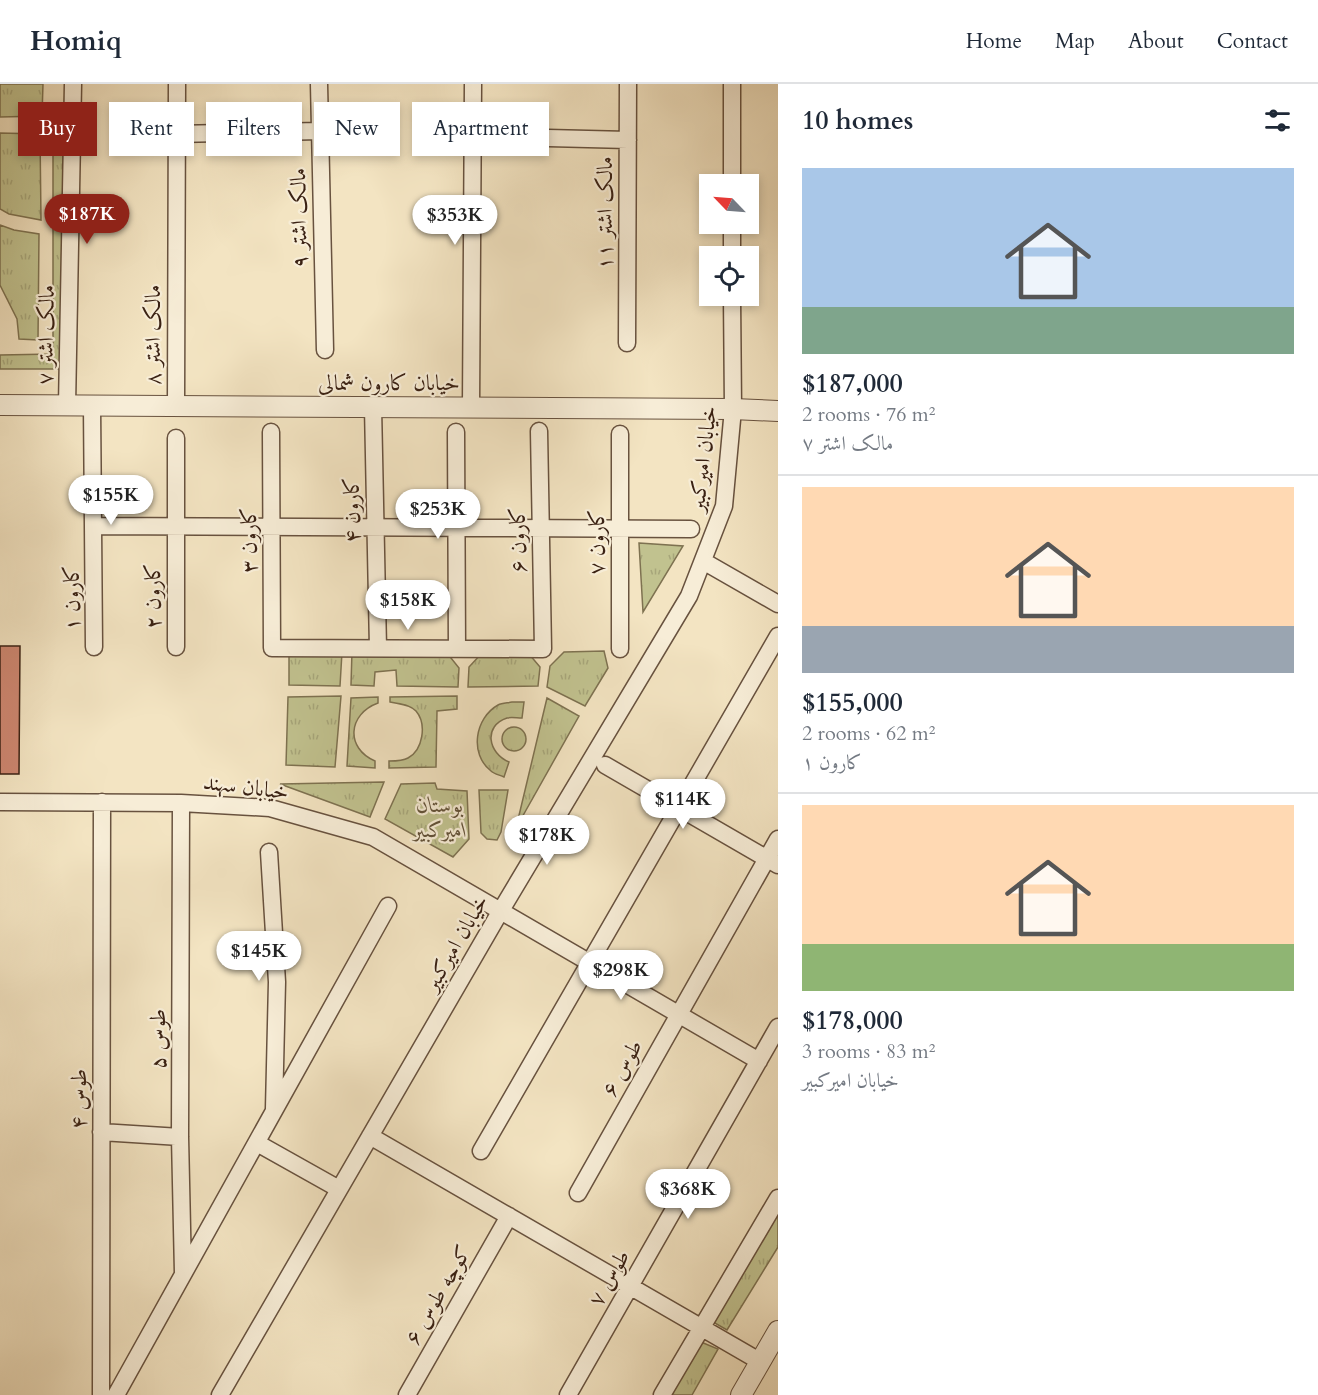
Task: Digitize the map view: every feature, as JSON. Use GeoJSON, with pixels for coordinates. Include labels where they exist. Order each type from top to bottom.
{"type":"FeatureCollection","features":[{"type":"Feature","properties":{"kind":"street","name":"مالک اشتر ۷"},"geometry":{"type":"LineString","coordinates":[[67,406],[73,84]]}},
{"type":"Feature","properties":{"kind":"street","name":"مالک اشتر ۸"},"geometry":{"type":"LineString","coordinates":[[177,84],[177,102]]}},
{"type":"Feature","properties":{"kind":"street","name":"مالک اشتر ۹"},"geometry":{"type":"LineString","coordinates":[[319,84],[319,102]]}},
{"type":"Feature","properties":{"kind":"street"},"geometry":{"type":"LineString","coordinates":[[473,84],[473,102]]}},
{"type":"Feature","properties":{"kind":"street","name":"مالک اشتر ۱۱"},"geometry":{"type":"LineString","coordinates":[[627,343],[628,84]]}},
{"type":"Feature","properties":{"kind":"street"},"geometry":{"type":"LineString","coordinates":[[732,84],[732,174]]}},
{"type":"Feature","properties":{"kind":"street"},"geometry":{"type":"LineString","coordinates":[[194,134],[314,131]]}},
{"type":"Feature","properties":{"kind":"street"},"geometry":{"type":"LineString","coordinates":[[549,138],[628,140]]}},
{"type":"Feature","properties":{"kind":"street","name":"مالک اشتر ۸"},"geometry":{"type":"LineString","coordinates":[[176,156],[176,406]]}},
{"type":"Feature","properties":{"kind":"street","name":"مالک اشتر ۹"},"geometry":{"type":"LineString","coordinates":[[321,156],[325,350]]}},
{"type":"Feature","properties":{"kind":"street"},"geometry":{"type":"LineString","coordinates":[[471,407],[472,156]]}},
{"type":"Feature","properties":{"kind":"street","name":"خیابان امیرکبیر"},"geometry":{"type":"LineString","coordinates":[[220,1395],[500,912],[690,596],[724,506],[732,409],[732,306]]}},
{"type":"Feature","properties":{"kind":"street","name":"خیابان کارون شمالی"},"geometry":{"type":"LineString","coordinates":[[0,405],[778,411]]}},
{"type":"Feature","properties":{"kind":"street","name":"کارون ۱"},"geometry":{"type":"LineString","coordinates":[[92,405],[94,647]]}},
{"type":"Feature","properties":{"kind":"street","name":"کارون ۴"},"geometry":{"type":"LineString","coordinates":[[373,407],[378,648]]}},
{"type":"Feature","properties":{"kind":"street","name":"کارون ۶"},"geometry":{"type":"LineString","coordinates":[[457,648],[543,649],[538,431]]}},
{"type":"Feature","properties":{"kind":"street","name":"کارون ۳"},"geometry":{"type":"LineString","coordinates":[[271,432],[272,648],[378,648]]}},
{"type":"Feature","properties":{"kind":"street"},"geometry":{"type":"LineString","coordinates":[[378,648],[457,648],[456,432]]}},
{"type":"Feature","properties":{"kind":"street","name":"کارون ۷"},"geometry":{"type":"LineString","coordinates":[[620,434],[620,649]]}},
{"type":"Feature","properties":{"kind":"street","name":"کارون ۲"},"geometry":{"type":"LineString","coordinates":[[176,438],[176,647]]}},
{"type":"Feature","properties":{"kind":"street"},"geometry":{"type":"LineString","coordinates":[[93,526],[691,529]]}},
{"type":"Feature","properties":{"kind":"street"},"geometry":{"type":"LineString","coordinates":[[703,561],[778,604]]}},
{"type":"Feature","properties":{"kind":"street"},"geometry":{"type":"LineString","coordinates":[[481,1151],[778,636]]}},
{"type":"Feature","properties":{"kind":"street"},"geometry":{"type":"LineString","coordinates":[[604,765],[773,862]]}},
{"type":"Feature","properties":{"kind":"street","name":"خیابان سهند"},"geometry":{"type":"LineString","coordinates":[[0,802],[181,803],[270,808],[373,837],[759,1061]]}},
{"type":"Feature","properties":{"kind":"street","name":"طوس ۴"},"geometry":{"type":"LineString","coordinates":[[101,1395],[102,802]]}},
{"type":"Feature","properties":{"kind":"street","name":"طوس ۵"},"geometry":{"type":"LineString","coordinates":[[181,803],[180,1137],[183,1274]]}},
{"type":"Feature","properties":{"kind":"street","name":"طوس ۶"},"geometry":{"type":"LineString","coordinates":[[578,1193],[678,1014],[773,862],[778,839]]}},
{"type":"Feature","properties":{"kind":"street"},"geometry":{"type":"LineString","coordinates":[[269,852],[277,982],[273,1112]]}},
{"type":"Feature","properties":{"kind":"street"},"geometry":{"type":"LineString","coordinates":[[116,1395],[388,906]]}},
{"type":"Feature","properties":{"kind":"street","name":"طوس ۷"},"geometry":{"type":"LineString","coordinates":[[568,1395],[778,1027]]}},
{"type":"Feature","properties":{"kind":"street"},"geometry":{"type":"LineString","coordinates":[[101,1132],[180,1137]]}},
{"type":"Feature","properties":{"kind":"street"},"geometry":{"type":"LineString","coordinates":[[370,1136],[760,1362]]}},
{"type":"Feature","properties":{"kind":"street"},"geometry":{"type":"LineString","coordinates":[[256,1143],[339,1189]]}},
{"type":"Feature","properties":{"kind":"street"},"geometry":{"type":"LineString","coordinates":[[662,1395],[778,1198]]}},
{"type":"Feature","properties":{"kind":"street","name":"کوچه طوس ۶"},"geometry":{"type":"LineString","coordinates":[[407,1395],[508,1216]]}},
{"type":"Feature","properties":{"kind":"street"},"geometry":{"type":"LineString","coordinates":[[741,1395],[778,1331]]}},
{"type":"Feature","properties":{"kind":"green space"},"geometry":{"type":"Polygon","coordinates":[[[0,84],[43,84],[42,102],[18,102],[18,117],[0,117],[0,84]]]}},
{"type":"Feature","properties":{"kind":"green space"},"geometry":{"type":"Polygon","coordinates":[[[0,133],[18,133],[18,156],[40,156],[41,220],[9,214],[0,209],[0,133]]]}},
{"type":"Feature","properties":{"kind":"green space"},"geometry":{"type":"Polygon","coordinates":[[[53,156],[66,156],[66,369],[0,369],[0,355],[53,354],[53,156]]]}},
{"type":"Feature","properties":{"kind":"green space"},"geometry":{"type":"Polygon","coordinates":[[[0,225],[39,234],[38,340],[19,339],[17,319],[0,285],[0,225]]]}},
{"type":"Feature","properties":{"kind":"green space"},"geometry":{"type":"Polygon","coordinates":[[[639,543],[683,546],[643,612],[639,543]]]}},
{"type":"Feature","properties":{"kind":"green space"},"geometry":{"type":"Polygon","coordinates":[[[352,651],[447,653],[459,668],[458,687],[397,686],[396,670],[375,672],[374,686],[351,685],[352,651]]]}},
{"type":"Feature","properties":{"kind":"green space"},"geometry":{"type":"Polygon","coordinates":[[[604,651],[608,668],[585,706],[547,687],[550,666],[564,652],[604,651]]]}},
{"type":"Feature","properties":{"kind":"green space"},"geometry":{"type":"Polygon","coordinates":[[[289,652],[342,652],[340,686],[289,685],[289,652]]]}},
{"type":"Feature","properties":{"kind":"green space"},"geometry":{"type":"Polygon","coordinates":[[[481,654],[529,654],[540,667],[538,686],[468,687],[469,667],[481,654]]]}},
{"type":"Feature","properties":{"kind":"green space"},"geometry":{"type":"Polygon","coordinates":[[[341,696],[335,767],[286,765],[288,697],[341,696]]]}},
{"type":"Feature","properties":{"kind":"green space","name":"بوستان امیرکبیر"},"geometry":{"type":"Polygon","coordinates":[[[457,696],[457,709],[437,711],[436,767],[389,768],[389,761],[404,760],[413,754],[422,736],[422,723],[416,711],[390,702],[390,697],[457,696]]]}},
{"type":"Feature","properties":{"kind":"green space","name":"بوستان امیرکبیر"},"geometry":{"type":"Polygon","coordinates":[[[378,697],[378,703],[361,715],[354,731],[359,748],[375,761],[375,768],[347,766],[351,698],[378,697]]]}},
{"type":"Feature","properties":{"kind":"green space","name":"بوستان امیرکبیر"},"geometry":{"type":"Polygon","coordinates":[[[547,698],[579,716],[516,828],[547,698]]]}},
{"type":"Feature","properties":{"kind":"green space","name":"بوستان امیرکبیر"},"geometry":{"type":"Polygon","coordinates":[[[524,702],[522,718],[507,718],[499,722],[494,727],[491,740],[496,752],[509,762],[504,777],[492,772],[484,764],[477,746],[478,736],[484,718],[490,711],[500,704],[524,702]]]}},
{"type":"Feature","properties":{"kind":"green space","name":"بوستان امیرکبیر"},"geometry":{"type":"Polygon","coordinates":[[[514,727],[519,728],[525,734],[525,744],[519,750],[514,751],[509,750],[503,744],[502,739],[503,734],[509,728],[514,727]]]}},
{"type":"Feature","properties":{"kind":"green space","name":"بوستان امیرکبیر"},"geometry":{"type":"Polygon","coordinates":[[[383,782],[370,817],[280,784],[383,782]]]}},
{"type":"Feature","properties":{"kind":"green space","name":"بوستان امیرکبیر"},"geometry":{"type":"Polygon","coordinates":[[[435,783],[437,789],[467,791],[469,839],[453,857],[385,819],[401,784],[435,783]]]}},
{"type":"Feature","properties":{"kind":"green space","name":"بوستان امیرکبیر"},"geometry":{"type":"Polygon","coordinates":[[[479,790],[508,790],[501,832],[497,840],[487,839],[481,833],[479,790]]]}},
{"type":"Feature","properties":{"kind":"green space"},"geometry":{"type":"Polygon","coordinates":[[[778,1214],[778,1247],[727,1330],[713,1322],[778,1214]]]}},
{"type":"Feature","properties":{"kind":"green space"},"geometry":{"type":"Polygon","coordinates":[[[701,1342],[718,1349],[692,1395],[671,1395],[701,1342]]]}},
{"type":"Feature","properties":{"kind":"building"},"geometry":{"type":"Polygon","coordinates":[[[0,646],[20,646],[19,774],[0,774],[0,646]]]}}]}
